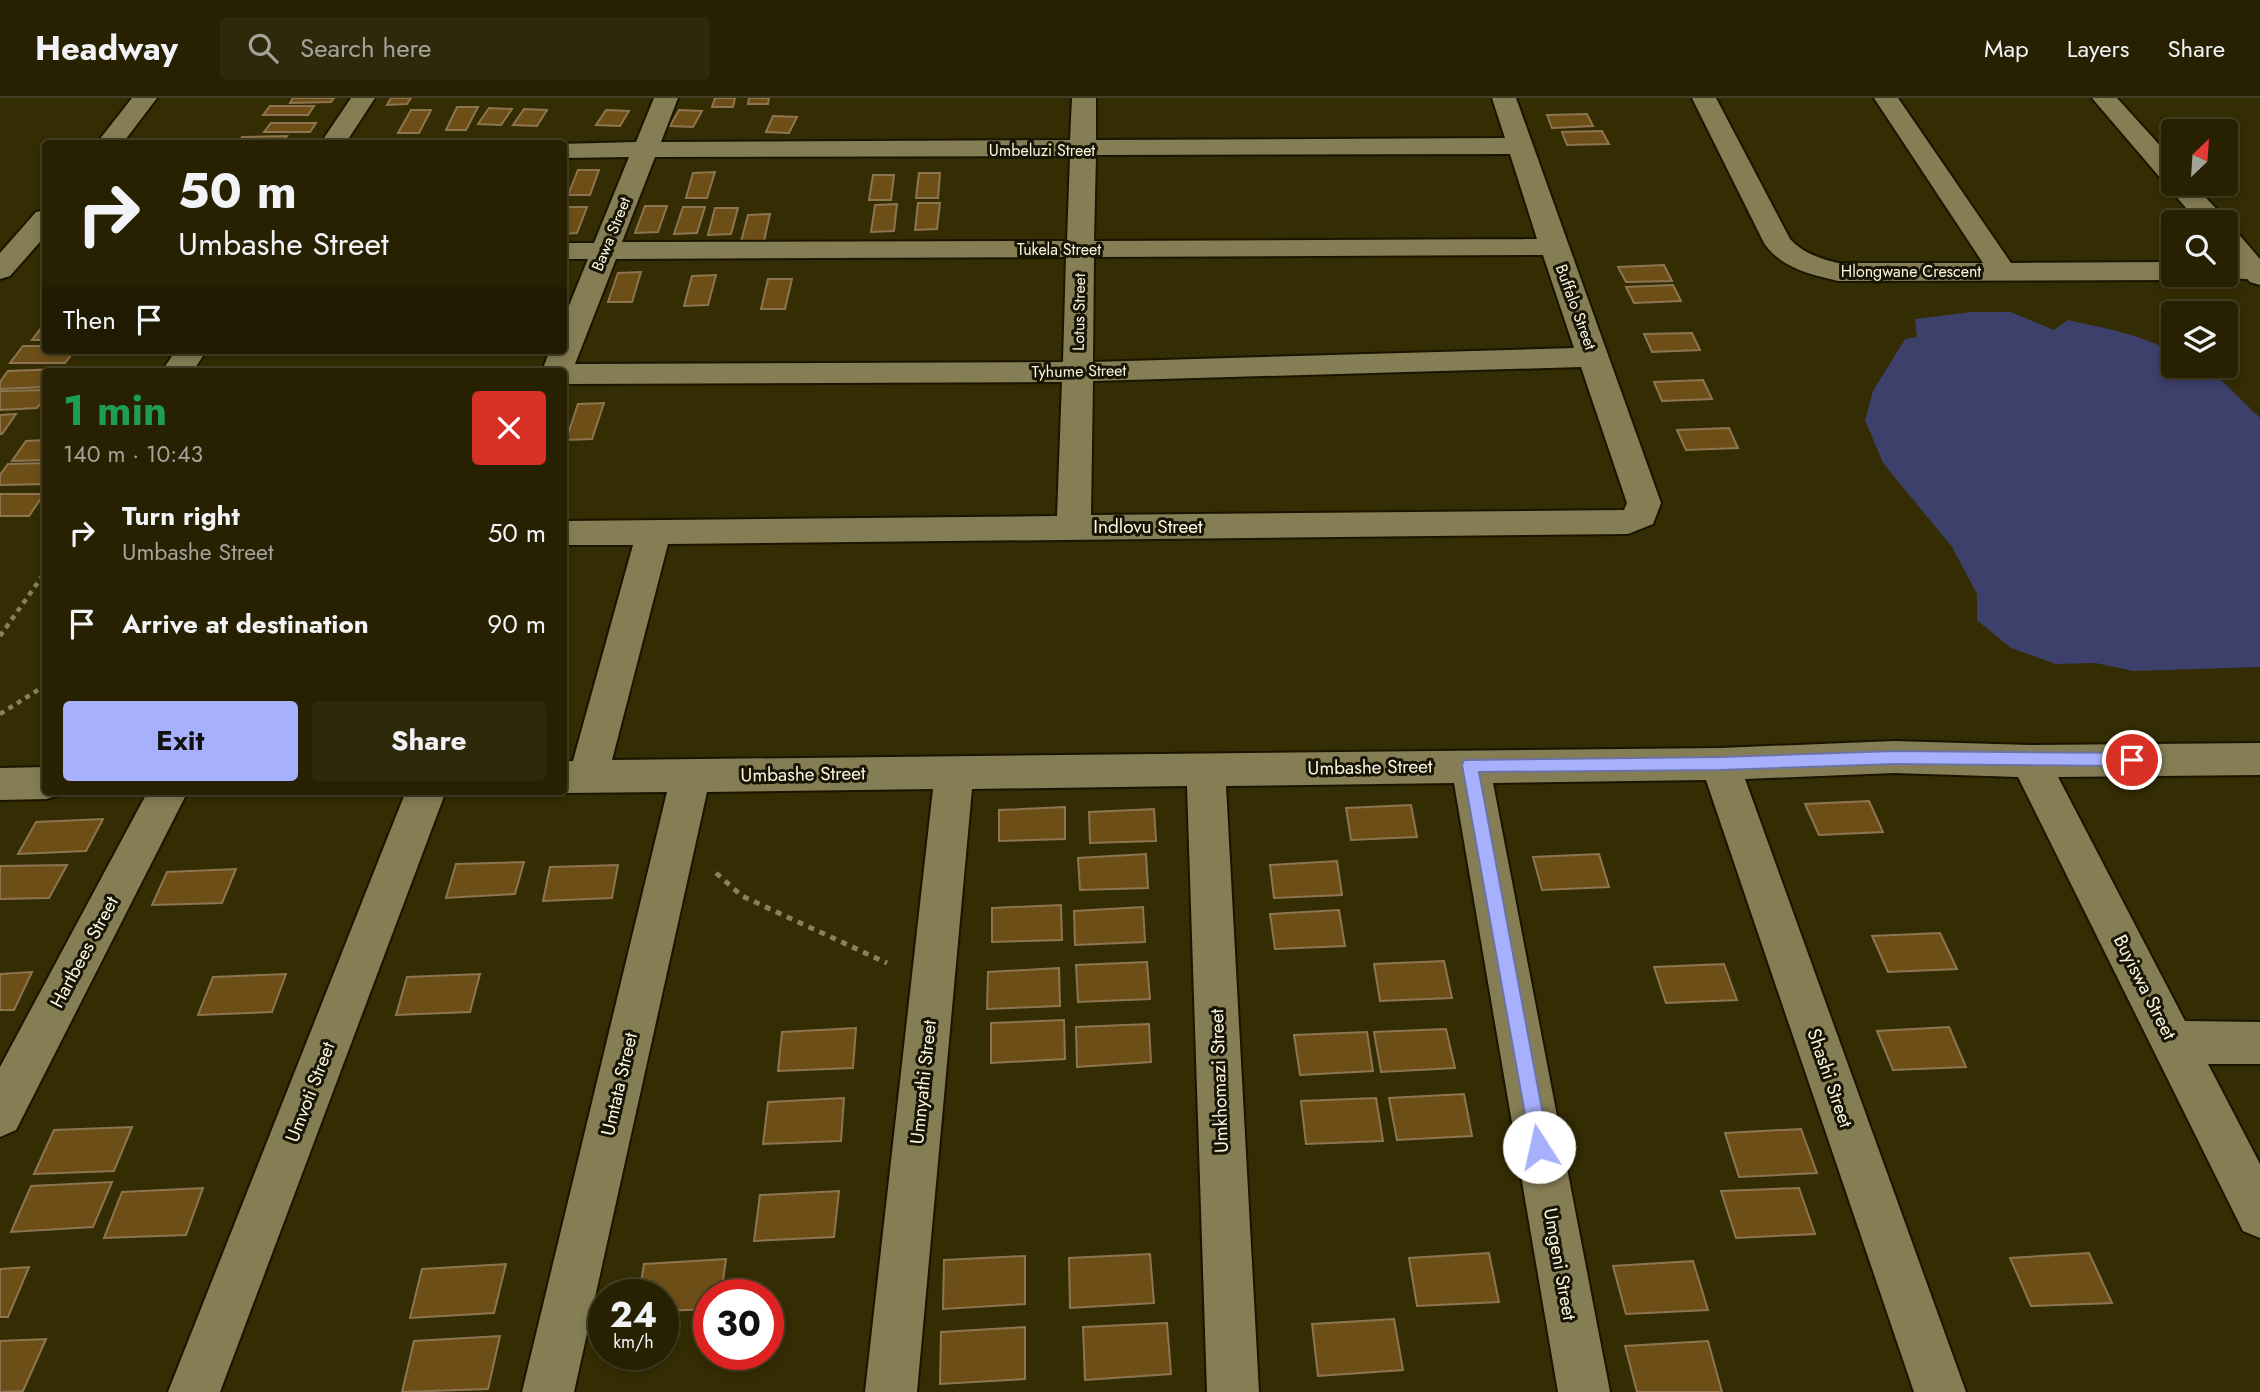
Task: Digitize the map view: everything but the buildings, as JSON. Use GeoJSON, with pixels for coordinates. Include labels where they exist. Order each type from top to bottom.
{"type":"FeatureCollection","features":[{"type":"Feature","properties":{"kind":"street"},"geometry":{"type":"LineString","coordinates":[[111,140],[145,98]]}},
{"type":"Feature","properties":{"kind":"street"},"geometry":{"type":"LineString","coordinates":[[335,140],[363,98]]}},
{"type":"Feature","properties":{"kind":"street","name":"Bawa Street"},"geometry":{"type":"LineString","coordinates":[[567,343],[666,98]]}},
{"type":"Feature","properties":{"kind":"street","name":"Lotus Street"},"geometry":{"type":"LineString","coordinates":[[1074,526],[1084,98]]}},
{"type":"Feature","properties":{"kind":"street","name":"Buffalo Street"},"geometry":{"type":"LineString","coordinates":[[1504,98],[1644,503],[1641,516]]}},
{"type":"Feature","properties":{"kind":"street","name":"Hlongwane Crescent"},"geometry":{"type":"LineString","coordinates":[[1704,98],[1778,243],[1787,253],[1805,264],[1838,272],[2161,271]]}},
{"type":"Feature","properties":{"kind":"street"},"geometry":{"type":"LineString","coordinates":[[1886,98],[2003,272]]}},
{"type":"Feature","properties":{"kind":"street"},"geometry":{"type":"LineString","coordinates":[[2104,98],[2161,162]]}},
{"type":"Feature","properties":{"kind":"street","name":"Umbeluzi Street"},"geometry":{"type":"LineString","coordinates":[[567,150],[1520,146]]}},
{"type":"Feature","properties":{"kind":"street"},"geometry":{"type":"LineString","coordinates":[[2190,196],[2202,210]]}},
{"type":"Feature","properties":{"kind":"street"},"geometry":{"type":"LineString","coordinates":[[0,270],[42,223]]}},
{"type":"Feature","properties":{"kind":"street","name":"Tukela Street"},"geometry":{"type":"LineString","coordinates":[[567,251],[1554,247]]}},
{"type":"Feature","properties":{"kind":"street"},"geometry":{"type":"LineString","coordinates":[[2238,251],[2258,274]]}},
{"type":"Feature","properties":{"kind":"street"},"geometry":{"type":"LineString","coordinates":[[2238,272],[2258,274]]}},
{"type":"Feature","properties":{"kind":"street","name":"Tyhume Street"},"geometry":{"type":"LineString","coordinates":[[567,374],[1078,372],[1594,357]]}},
{"type":"Feature","properties":{"kind":"street","name":"Indlovu Street"},"geometry":{"type":"LineString","coordinates":[[567,533],[1628,522],[1641,516]]}},
{"type":"Feature","properties":{"kind":"street"},"geometry":{"type":"LineString","coordinates":[[576,777],[654,531]]}},
{"type":"Feature","properties":{"kind":"street","name":"Umbashe Street"},"geometry":{"type":"LineString","coordinates":[[576,777],[1720,764],[1894,757],[2030,761],[2260,759]]}},
{"type":"Feature","properties":{"kind":"street","name":"Buyiswa Street"},"geometry":{"type":"LineString","coordinates":[[2030,761],[2260,1214]]}},
{"type":"Feature","properties":{"kind":"street","name":"Shashi Street"},"geometry":{"type":"LineString","coordinates":[[1720,764],[1940,1392]]}},
{"type":"Feature","properties":{"kind":"street","name":"Umgeni Street"},"geometry":{"type":"LineString","coordinates":[[1470,765],[1584,1392]]}},
{"type":"Feature","properties":{"kind":"street","name":"Umkhomazi Street"},"geometry":{"type":"LineString","coordinates":[[1206,770],[1233,1392]]}},
{"type":"Feature","properties":{"kind":"street","name":"Umnyathi Street"},"geometry":{"type":"LineString","coordinates":[[891,1392],[954,772]]}},
{"type":"Feature","properties":{"kind":"street","name":"Umtata Street"},"geometry":{"type":"LineString","coordinates":[[548,1392],[691,775]]}},
{"type":"Feature","properties":{"kind":"street"},"geometry":{"type":"LineString","coordinates":[[0,784],[42,783]]}},
{"type":"Feature","properties":{"kind":"street","name":"Hartbees Street"},"geometry":{"type":"LineString","coordinates":[[0,1114],[166,795]]}},
{"type":"Feature","properties":{"kind":"street","name":"Umvoti Street"},"geometry":{"type":"LineString","coordinates":[[194,1392],[424,795]]}},
{"type":"Feature","properties":{"kind":"street"},"geometry":{"type":"LineString","coordinates":[[2172,1042],[2260,1043]]}},
{"type":"Feature","properties":{"kind":"path"},"geometry":{"type":"LineString","coordinates":[[0,636],[42,577]]}},
{"type":"Feature","properties":{"kind":"path"},"geometry":{"type":"LineString","coordinates":[[0,714],[42,688]]}},
{"type":"Feature","properties":{"kind":"path"},"geometry":{"type":"LineString","coordinates":[[676,838],[743,896],[828,938],[895,966],[931,1002]]}},
{"type":"Feature","properties":{"kind":"shaded area"},"geometry":{"type":"Polygon","coordinates":[[[1971,312],[2011,312],[2054,330],[2068,320],[2122,332],[2161,346],[2161,378],[2217,378],[2260,418],[2260,667],[2134,671],[2095,663],[2056,664],[2011,648],[1977,620],[1977,594],[1952,547],[1883,463],[1865,420],[1873,391],[1905,339],[1917,337],[1915,319],[1971,312]]]}},
{"type":"Feature","properties":{"kind":"route"},"geometry":{"type":"LineString","coordinates":[[1539,1147],[1470,765],[1720,764],[1894,757],[2030,761],[2132,760]]}}]}
